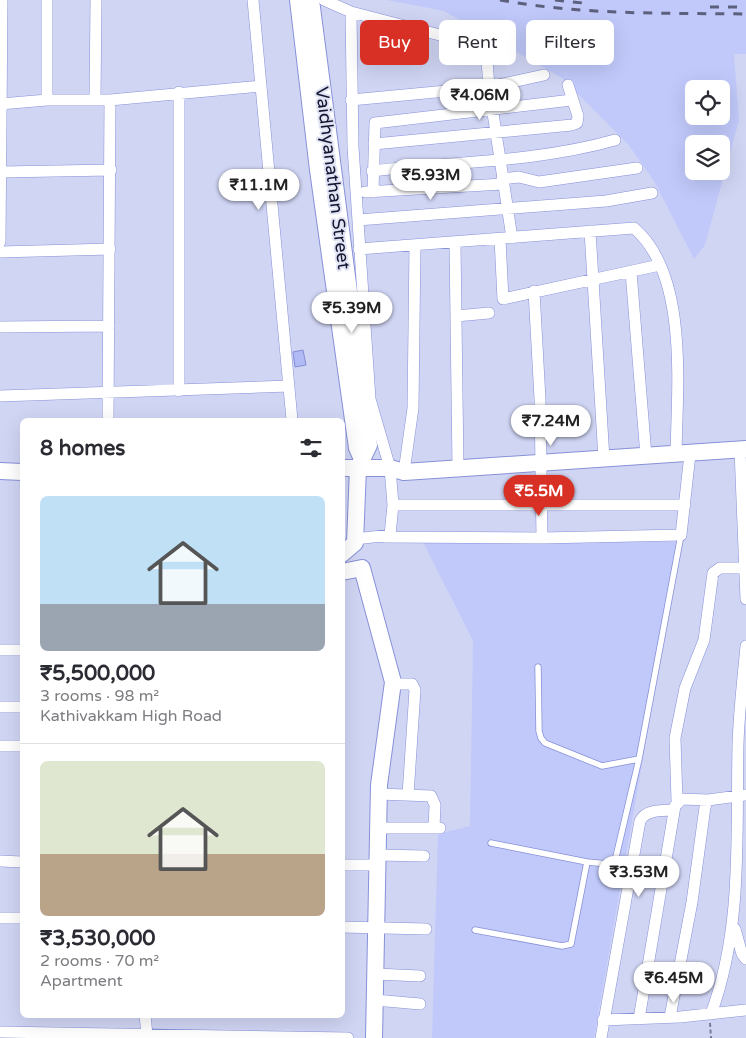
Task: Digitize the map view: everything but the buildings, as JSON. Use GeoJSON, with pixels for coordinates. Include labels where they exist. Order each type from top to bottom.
{"type":"FeatureCollection","features":[{"type":"Feature","properties":{"kind":"main road","name":"Vaidhyanathan Street"},"geometry":{"type":"LineString","coordinates":[[305,8],[369,445],[354,465],[355,539]]}},
{"type":"Feature","properties":{"kind":"main road"},"geometry":{"type":"LineString","coordinates":[[354,465],[398,470],[458,468],[743,450]]}},
{"type":"Feature","properties":{"kind":"main road"},"geometry":{"type":"LineString","coordinates":[[0,471],[20,472]]}},
{"type":"Feature","properties":{"kind":"main road"},"geometry":{"type":"LineString","coordinates":[[345,551],[355,543],[355,539]]}},
{"type":"Feature","properties":{"kind":"main road"},"geometry":{"type":"LineString","coordinates":[[345,571],[362,568],[393,682],[379,794],[374,1038]]}},
{"type":"Feature","properties":{"kind":"street"},"geometry":{"type":"LineString","coordinates":[[0,242],[2,0]]}},
{"type":"Feature","properties":{"kind":"street"},"geometry":{"type":"LineString","coordinates":[[47,0],[47,100]]}},
{"type":"Feature","properties":{"kind":"street"},"geometry":{"type":"LineString","coordinates":[[95,100],[96,0]]}},
{"type":"Feature","properties":{"kind":"street"},"geometry":{"type":"LineString","coordinates":[[253,0],[292,418]]}},
{"type":"Feature","properties":{"kind":"street"},"geometry":{"type":"LineString","coordinates":[[324,0],[351,12],[486,47],[489,87],[512,238]]}},
{"type":"Feature","properties":{"kind":"street"},"geometry":{"type":"LineString","coordinates":[[351,12],[351,100],[370,399],[398,470]]}},
{"type":"Feature","properties":{"kind":"street"},"geometry":{"type":"LineString","coordinates":[[351,100],[489,87],[544,75]]}},
{"type":"Feature","properties":{"kind":"street"},"geometry":{"type":"LineString","coordinates":[[374,144],[565,126],[577,123],[578,116],[568,85]]}},
{"type":"Feature","properties":{"kind":"street"},"geometry":{"type":"LineString","coordinates":[[2,104],[47,100],[110,100],[179,92],[261,86]]}},
{"type":"Feature","properties":{"kind":"street"},"geometry":{"type":"LineString","coordinates":[[179,92],[179,391]]}},
{"type":"Feature","properties":{"kind":"street"},"geometry":{"type":"LineString","coordinates":[[108,418],[110,100]]}},
{"type":"Feature","properties":{"kind":"street"},"geometry":{"type":"LineString","coordinates":[[372,192],[375,122],[572,100]]}},
{"type":"Feature","properties":{"kind":"street"},"geometry":{"type":"LineString","coordinates":[[372,171],[589,147],[615,140]]}},
{"type":"Feature","properties":{"kind":"street"},"geometry":{"type":"LineString","coordinates":[[356,193],[503,182],[519,177],[540,182],[637,168]]}},
{"type":"Feature","properties":{"kind":"street"},"geometry":{"type":"LineString","coordinates":[[2,172],[111,170]]}},
{"type":"Feature","properties":{"kind":"street"},"geometry":{"type":"LineString","coordinates":[[358,220],[507,207],[606,201],[652,194]]}},
{"type":"Feature","properties":{"kind":"street"},"geometry":{"type":"LineString","coordinates":[[355,539],[384,537],[542,538],[681,535],[685,505],[676,328],[669,288],[660,265],[634,228],[359,249]]}},
{"type":"Feature","properties":{"kind":"street"},"geometry":{"type":"LineString","coordinates":[[590,231],[604,459]]}},
{"type":"Feature","properties":{"kind":"street"},"geometry":{"type":"LineString","coordinates":[[500,239],[503,299],[660,265]]}},
{"type":"Feature","properties":{"kind":"street"},"geometry":{"type":"LineString","coordinates":[[455,243],[458,468]]}},
{"type":"Feature","properties":{"kind":"street"},"geometry":{"type":"LineString","coordinates":[[384,537],[390,535],[392,529],[392,505],[398,470],[414,408],[415,246]]}},
{"type":"Feature","properties":{"kind":"street"},"geometry":{"type":"LineString","coordinates":[[0,252],[110,249]]}},
{"type":"Feature","properties":{"kind":"street"},"geometry":{"type":"LineString","coordinates":[[631,272],[646,456]]}},
{"type":"Feature","properties":{"kind":"street"},"geometry":{"type":"LineString","coordinates":[[534,291],[540,399],[542,538]]}},
{"type":"Feature","properties":{"kind":"street"},"geometry":{"type":"LineString","coordinates":[[456,316],[489,313]]}},
{"type":"Feature","properties":{"kind":"street"},"geometry":{"type":"LineString","coordinates":[[0,327],[109,326]]}},
{"type":"Feature","properties":{"kind":"street"},"geometry":{"type":"LineString","coordinates":[[0,396],[108,394],[289,386]]}},
{"type":"Feature","properties":{"kind":"street"},"geometry":{"type":"LineString","coordinates":[[743,450],[746,599]]}},
{"type":"Feature","properties":{"kind":"street"},"geometry":{"type":"LineString","coordinates":[[392,505],[685,505]]}},
{"type":"Feature","properties":{"kind":"street"},"geometry":{"type":"LineString","coordinates":[[639,1019],[676,806],[675,738],[685,688],[704,640],[713,573],[720,568],[745,568]]}},
{"type":"Feature","properties":{"kind":"street"},"geometry":{"type":"LineString","coordinates":[[710,1014],[723,981],[741,861],[742,743],[746,646]]}},
{"type":"Feature","properties":{"kind":"street"},"geometry":{"type":"LineString","coordinates":[[0,650],[20,650]]}},
{"type":"Feature","properties":{"kind":"street"},"geometry":{"type":"LineString","coordinates":[[393,682],[397,684],[412,684],[415,690],[408,795]]}},
{"type":"Feature","properties":{"kind":"street"},"geometry":{"type":"LineString","coordinates":[[0,707],[20,708]]}},
{"type":"Feature","properties":{"kind":"street"},"geometry":{"type":"LineString","coordinates":[[0,746],[20,746]]}},
{"type":"Feature","properties":{"kind":"street"},"geometry":{"type":"LineString","coordinates":[[378,828],[437,828],[434,800],[431,796],[379,794]]}},
{"type":"Feature","properties":{"kind":"street"},"geometry":{"type":"LineString","coordinates":[[601,1038],[640,821],[648,813],[676,806],[742,795]]}},
{"type":"Feature","properties":{"kind":"street"},"geometry":{"type":"LineString","coordinates":[[670,1017],[692,902],[705,807],[708,800]]}},
{"type":"Feature","properties":{"kind":"street"},"geometry":{"type":"LineString","coordinates":[[345,865],[424,856]]}},
{"type":"Feature","properties":{"kind":"street"},"geometry":{"type":"LineString","coordinates":[[0,862],[20,862]]}},
{"type":"Feature","properties":{"kind":"street"},"geometry":{"type":"LineString","coordinates":[[0,918],[20,918]]}},
{"type":"Feature","properties":{"kind":"street"},"geometry":{"type":"LineString","coordinates":[[732,920],[742,954],[746,960]]}},
{"type":"Feature","properties":{"kind":"street"},"geometry":{"type":"LineString","coordinates":[[345,927],[426,928]]}},
{"type":"Feature","properties":{"kind":"street"},"geometry":{"type":"LineString","coordinates":[[375,974],[420,976]]}},
{"type":"Feature","properties":{"kind":"street"},"geometry":{"type":"LineString","coordinates":[[375,1000],[420,1004]]}},
{"type":"Feature","properties":{"kind":"street"},"geometry":{"type":"LineString","coordinates":[[603,1020],[670,1017],[746,1010]]}},
{"type":"Feature","properties":{"kind":"street"},"geometry":{"type":"LineString","coordinates":[[145,1018],[148,1036]]}},
{"type":"Feature","properties":{"kind":"street"},"geometry":{"type":"LineString","coordinates":[[0,1032],[348,1038]]}},
{"type":"Feature","properties":{"kind":"lane"},"geometry":{"type":"LineString","coordinates":[[491,843],[587,862],[608,864],[615,861],[639,759],[681,535]]}},
{"type":"Feature","properties":{"kind":"lane"},"geometry":{"type":"LineString","coordinates":[[538,667],[539,731],[540,738],[545,743],[602,766],[639,759]]}},
{"type":"Feature","properties":{"kind":"lane"},"geometry":{"type":"LineString","coordinates":[[475,930],[562,946],[571,944],[587,862]]}},
{"type":"Feature","properties":{"kind":"path"},"geometry":{"type":"LineString","coordinates":[[710,1014],[711,1038]]}},
{"type":"Feature","properties":{"kind":"shaded area"},"geometry":{"type":"Polygon","coordinates":[[[387,0],[746,0],[746,54],[734,54],[739,120],[730,153],[730,135],[685,135],[685,180],[723,180],[705,245],[694,259],[654,181],[628,144],[562,78],[539,65],[614,65],[614,20],[526,20],[526,58],[516,52],[516,20],[460,20],[444,11],[387,0]]]}},
{"type":"Feature","properties":{"kind":"shaded area"},"geometry":{"type":"Polygon","coordinates":[[[422,540],[681,542],[594,1038],[432,1038],[438,834],[470,826],[473,641],[422,540]]]}},
{"type":"Feature","properties":{"kind":"railway"},"geometry":{"type":"LineString","coordinates":[[500,0],[592,11],[746,14]]}},
{"type":"Feature","properties":{"kind":"railway"},"geometry":{"type":"LineString","coordinates":[[555,0],[583,3]]}},
{"type":"Feature","properties":{"kind":"railway"},"geometry":{"type":"LineString","coordinates":[[710,7],[746,7]]}}]}
